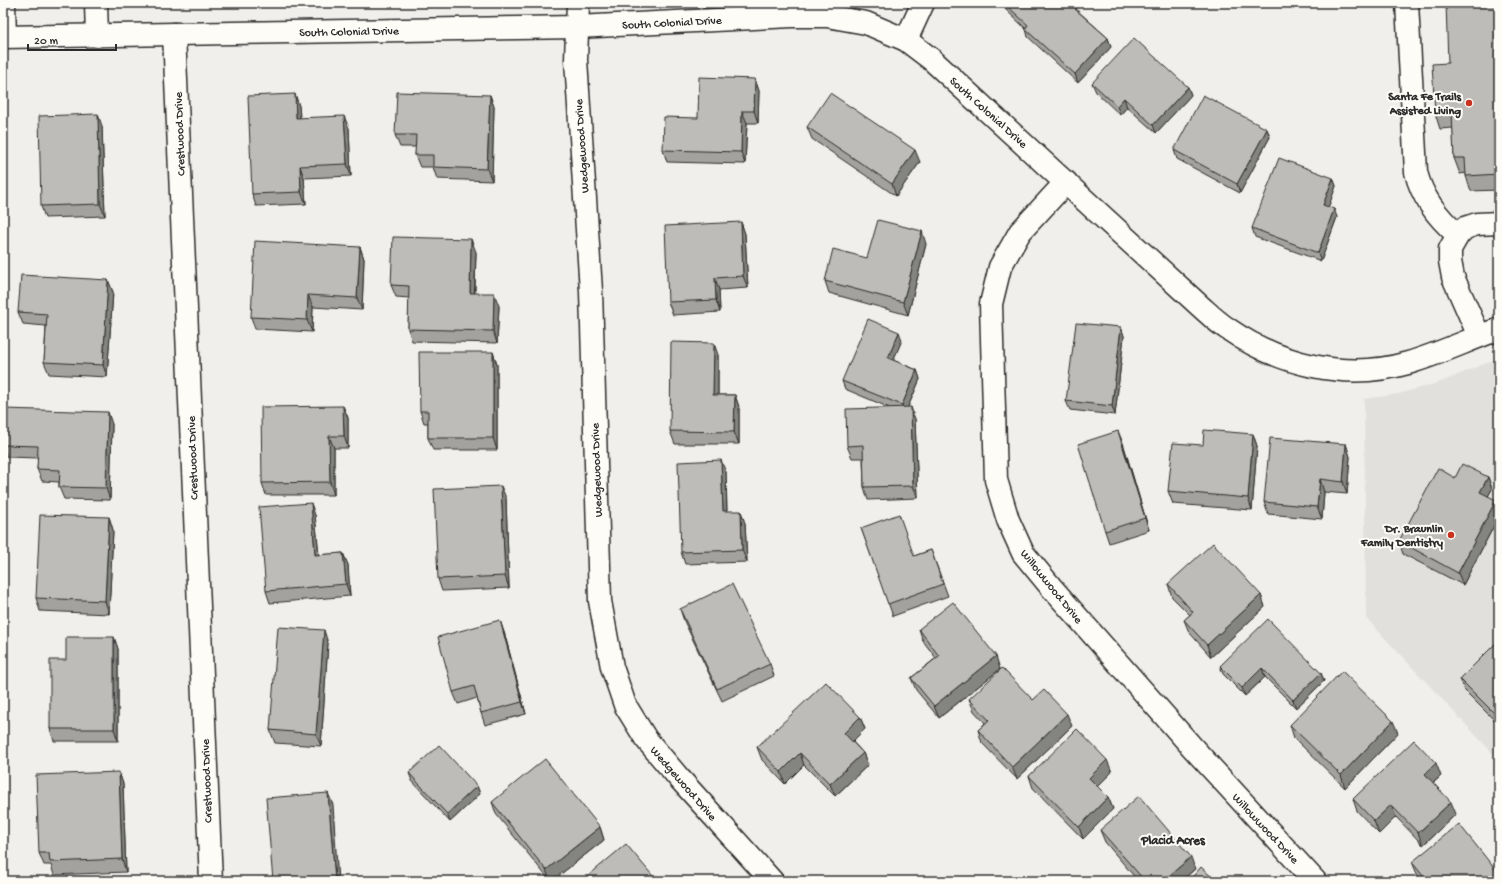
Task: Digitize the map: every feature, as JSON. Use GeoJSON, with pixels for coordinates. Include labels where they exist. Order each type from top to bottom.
{"type":"FeatureCollection","features":[{"type":"Feature","properties":{"kind":"street"},"geometry":{"type":"LineString","coordinates":[[4,3],[4,37]]}},
{"type":"Feature","properties":{"kind":"street"},"geometry":{"type":"LineString","coordinates":[[96,3],[97,36]]}},
{"type":"Feature","properties":{"kind":"street","name":"Wedgewood Drive"},"geometry":{"type":"LineString","coordinates":[[578,3],[576,60],[591,291],[600,601],[612,667],[625,705],[646,739],[679,778],[772,881]]}},
{"type":"Feature","properties":{"kind":"street"},"geometry":{"type":"LineString","coordinates":[[906,40],[922,3]]}},
{"type":"Feature","properties":{"kind":"street"},"geometry":{"type":"LineString","coordinates":[[1407,3],[1416,172],[1419,185],[1434,211],[1443,223],[1458,235]]}},
{"type":"Feature","properties":{"kind":"street","name":"South Colonial Drive"},"geometry":{"type":"LineString","coordinates":[[4,37],[577,27],[792,16],[827,16],[866,23],[906,40],[931,59],[1194,300],[1227,329],[1250,343],[1290,361],[1316,368],[1350,371],[1381,369],[1408,363],[1499,329]]}},
{"type":"Feature","properties":{"kind":"street","name":"Crestwood Drive"},"geometry":{"type":"LineString","coordinates":[[174,34],[211,881]]}},
{"type":"Feature","properties":{"kind":"street","name":"Willowwood Drive"},"geometry":{"type":"LineString","coordinates":[[1066,182],[1020,232],[1000,267],[991,304],[996,480],[1008,520],[1023,553],[1051,587],[1193,748],[1315,881]]}},
{"type":"Feature","properties":{"kind":"street"},"geometry":{"type":"LineString","coordinates":[[1479,336],[1453,277],[1450,261],[1450,249],[1458,235],[1465,228],[1477,224],[1499,223]]}},
{"type":"Feature","properties":{"kind":"shaded area"},"geometry":{"type":"Polygon","coordinates":[[[1499,358],[1499,760],[1366,618],[1364,399],[1398,394],[1441,382],[1499,358]]]}},
{"type":"Feature","properties":{"kind":"building"},"geometry":{"type":"Polygon","coordinates":[[[1004,3],[1072,3],[1077,7],[1075,9],[1108,38],[1075,74],[1025,29],[1028,25],[1004,3]]]}},
{"type":"Feature","properties":{"kind":"building","name":"Santa Fe Trails Assisted Living"},"geometry":{"type":"Polygon","coordinates":[[[1446,3],[1499,3],[1499,174],[1466,176],[1465,158],[1454,158],[1452,112],[1435,113],[1432,64],[1448,63],[1446,3]]]}},
{"type":"Feature","properties":{"kind":"building"},"geometry":{"type":"Polygon","coordinates":[[[1134,38],[1188,87],[1153,125],[1124,98],[1117,106],[1092,83],[1134,38]]]}},
{"type":"Feature","properties":{"kind":"building"},"geometry":{"type":"Polygon","coordinates":[[[699,77],[755,79],[754,111],[742,111],[741,152],[663,150],[664,117],[698,118],[699,77]]]}},
{"type":"Feature","properties":{"kind":"building"},"geometry":{"type":"Polygon","coordinates":[[[397,92],[490,95],[487,169],[433,167],[433,155],[415,155],[416,135],[395,135],[397,92]]]}},
{"type":"Feature","properties":{"kind":"building"},"geometry":{"type":"Polygon","coordinates":[[[830,93],[915,150],[892,184],[807,127],[830,93]]]}},
{"type":"Feature","properties":{"kind":"building"},"geometry":{"type":"Polygon","coordinates":[[[295,94],[296,118],[344,116],[347,164],[300,166],[301,192],[252,194],[248,96],[295,94]]]}},
{"type":"Feature","properties":{"kind":"building"},"geometry":{"type":"Polygon","coordinates":[[[1203,95],[1267,129],[1237,184],[1174,150],[1203,95]]]}},
{"type":"Feature","properties":{"kind":"building"},"geometry":{"type":"Polygon","coordinates":[[[98,114],[100,204],[41,206],[39,116],[98,114]]]}},
{"type":"Feature","properties":{"kind":"building"},"geometry":{"type":"Polygon","coordinates":[[[1279,158],[1333,178],[1323,205],[1334,209],[1318,253],[1252,228],[1279,158]]]}},
{"type":"Feature","properties":{"kind":"building"},"geometry":{"type":"Polygon","coordinates":[[[878,220],[922,231],[903,302],[825,281],[833,249],[867,258],[878,220]]]}},
{"type":"Feature","properties":{"kind":"building"},"geometry":{"type":"Polygon","coordinates":[[[741,222],[743,276],[715,278],[716,300],[668,302],[665,226],[741,222]]]}},
{"type":"Feature","properties":{"kind":"building"},"geometry":{"type":"Polygon","coordinates":[[[393,237],[471,239],[470,293],[494,293],[493,331],[408,329],[409,286],[391,285],[393,237]]]}},
{"type":"Feature","properties":{"kind":"building"},"geometry":{"type":"Polygon","coordinates":[[[255,241],[360,247],[357,298],[308,295],[307,320],[251,317],[255,241]]]}},
{"type":"Feature","properties":{"kind":"building"},"geometry":{"type":"Polygon","coordinates":[[[21,275],[108,280],[103,365],[44,362],[47,314],[18,312],[21,275]]]}},
{"type":"Feature","properties":{"kind":"building"},"geometry":{"type":"Polygon","coordinates":[[[868,319],[899,332],[888,358],[917,370],[902,405],[842,381],[868,319]]]}},
{"type":"Feature","properties":{"kind":"building"},"geometry":{"type":"Polygon","coordinates":[[[1076,323],[1121,327],[1112,406],[1066,401],[1076,323]]]}},
{"type":"Feature","properties":{"kind":"building"},"geometry":{"type":"Polygon","coordinates":[[[671,342],[714,343],[713,395],[735,395],[734,432],[670,431],[671,342]]]}},
{"type":"Feature","properties":{"kind":"building"},"geometry":{"type":"Polygon","coordinates":[[[419,352],[493,352],[493,438],[428,438],[428,411],[420,411],[419,352]]]}},
{"type":"Feature","properties":{"kind":"building"},"geometry":{"type":"Polygon","coordinates":[[[343,406],[344,436],[329,436],[330,482],[262,483],[261,407],[343,406]]]}},
{"type":"Feature","properties":{"kind":"building"},"geometry":{"type":"Polygon","coordinates":[[[911,407],[913,486],[864,487],[863,445],[847,446],[846,409],[911,407]]]}},
{"type":"Feature","properties":{"kind":"building"},"geometry":{"type":"Polygon","coordinates":[[[4,409],[108,412],[106,488],[59,487],[60,470],[37,469],[38,446],[3,445],[4,409]]]}},
{"type":"Feature","properties":{"kind":"building"},"geometry":{"type":"Polygon","coordinates":[[[1204,430],[1253,434],[1248,498],[1168,491],[1173,443],[1203,445],[1204,430]]]}},
{"type":"Feature","properties":{"kind":"building"},"geometry":{"type":"Polygon","coordinates":[[[1118,431],[1145,518],[1105,531],[1078,444],[1118,431]]]}},
{"type":"Feature","properties":{"kind":"building"},"geometry":{"type":"Polygon","coordinates":[[[1270,438],[1346,444],[1343,482],[1320,479],[1317,507],[1264,502],[1270,438]]]}},
{"type":"Feature","properties":{"kind":"building"},"geometry":{"type":"Polygon","coordinates":[[[721,460],[723,511],[741,511],[742,550],[681,552],[678,462],[721,460]]]}},
{"type":"Feature","properties":{"kind":"building","name":"Dr. Braunlin Family Dentistry"},"geometry":{"type":"Polygon","coordinates":[[[1462,464],[1488,477],[1480,492],[1496,500],[1458,573],[1399,541],[1438,468],[1455,478],[1462,464]]]}},
{"type":"Feature","properties":{"kind":"building"},"geometry":{"type":"Polygon","coordinates":[[[501,486],[505,576],[438,579],[434,489],[501,486]]]}},
{"type":"Feature","properties":{"kind":"building"},"geometry":{"type":"Polygon","coordinates":[[[311,503],[315,555],[343,553],[346,584],[266,591],[259,507],[311,503]]]}},
{"type":"Feature","properties":{"kind":"building"},"geometry":{"type":"Polygon","coordinates":[[[899,514],[914,556],[931,550],[943,584],[888,604],[861,528],[899,514]]]}},
{"type":"Feature","properties":{"kind":"building"},"geometry":{"type":"Polygon","coordinates":[[[40,515],[109,517],[105,601],[36,598],[40,515]]]}},
{"type":"Feature","properties":{"kind":"building"},"geometry":{"type":"Polygon","coordinates":[[[1213,543],[1261,595],[1207,645],[1184,620],[1193,612],[1168,584],[1213,543]]]}},
{"type":"Feature","properties":{"kind":"building"},"geometry":{"type":"Polygon","coordinates":[[[732,584],[770,664],[717,689],[680,609],[732,584]]]}},
{"type":"Feature","properties":{"kind":"building"},"geometry":{"type":"Polygon","coordinates":[[[953,602],[996,656],[934,706],[911,678],[939,656],[919,629],[953,602]]]}},
{"type":"Feature","properties":{"kind":"building"},"geometry":{"type":"Polygon","coordinates":[[[1268,619],[1321,673],[1293,700],[1262,668],[1242,688],[1220,666],[1268,619]]]}},
{"type":"Feature","properties":{"kind":"building"},"geometry":{"type":"Polygon","coordinates":[[[500,620],[522,702],[481,713],[474,686],[453,692],[438,637],[500,620]]]}},
{"type":"Feature","properties":{"kind":"building"},"geometry":{"type":"Polygon","coordinates":[[[278,627],[324,630],[316,734],[270,730],[278,627]]]}},
{"type":"Feature","properties":{"kind":"building"},"geometry":{"type":"Polygon","coordinates":[[[66,637],[114,637],[114,729],[50,729],[50,660],[66,660],[66,637]]]}},
{"type":"Feature","properties":{"kind":"building"},"geometry":{"type":"Polygon","coordinates":[[[1499,640],[1499,718],[1460,679],[1499,640]]]}},
{"type":"Feature","properties":{"kind":"building"},"geometry":{"type":"Polygon","coordinates":[[[1002,668],[1033,700],[1044,690],[1067,714],[1012,767],[978,730],[989,720],[969,699],[1002,668]]]}},
{"type":"Feature","properties":{"kind":"building"},"geometry":{"type":"Polygon","coordinates":[[[1342,671],[1393,721],[1341,775],[1290,725],[1342,671]]]}},
{"type":"Feature","properties":{"kind":"building"},"geometry":{"type":"Polygon","coordinates":[[[826,682],[860,717],[844,733],[863,753],[830,784],[800,753],[781,772],[757,747],[826,682]]]}},
{"type":"Feature","properties":{"kind":"building"},"geometry":{"type":"Polygon","coordinates":[[[1077,729],[1107,760],[1089,778],[1108,797],[1079,827],[1029,776],[1077,729]]]}},
{"type":"Feature","properties":{"kind":"building"},"geometry":{"type":"Polygon","coordinates":[[[1414,740],[1436,763],[1425,774],[1451,802],[1418,833],[1391,805],[1374,821],[1353,799],[1414,740]]]}},
{"type":"Feature","properties":{"kind":"building"},"geometry":{"type":"Polygon","coordinates":[[[439,745],[477,786],[447,814],[409,773],[439,745]]]}},
{"type":"Feature","properties":{"kind":"building"},"geometry":{"type":"Polygon","coordinates":[[[545,759],[600,827],[546,870],[492,802],[545,759]]]}},
{"type":"Feature","properties":{"kind":"building"},"geometry":{"type":"Polygon","coordinates":[[[119,772],[122,859],[50,862],[49,853],[39,853],[36,775],[119,772]]]}},
{"type":"Feature","properties":{"kind":"building"},"geometry":{"type":"Polygon","coordinates":[[[328,793],[335,881],[273,881],[266,798],[328,793]]]}},
{"type":"Feature","properties":{"kind":"building"},"geometry":{"type":"Polygon","coordinates":[[[1139,796],[1191,857],[1163,881],[1145,881],[1100,830],[1139,796]]]}},
{"type":"Feature","properties":{"kind":"building"},"geometry":{"type":"Polygon","coordinates":[[[1459,824],[1499,874],[1499,881],[1445,881],[1443,878],[1439,881],[1427,881],[1412,862],[1459,824]]]}},
{"type":"Feature","properties":{"kind":"building"},"geometry":{"type":"Polygon","coordinates":[[[626,844],[657,881],[582,881],[626,844]]]}},
{"type":"Feature","properties":{"kind":"building"},"geometry":{"type":"Polygon","coordinates":[[[1201,867],[1216,881],[1189,881],[1201,867]]]}},
{"type":"Feature","properties":{"kind":"place","name":"Santa Fe Trails Assisted Living"},"geometry":{"type":"Point","coordinates":[1469,103]}},
{"type":"Feature","properties":{"kind":"place","name":"Dr. Braunlin Family Dentistry"},"geometry":{"type":"Point","coordinates":[1451,535]}},
{"type":"Feature","properties":{"kind":"district","name":"Placid Acres"},"geometry":{"type":"Point","coordinates":[1173,839]}}]}
